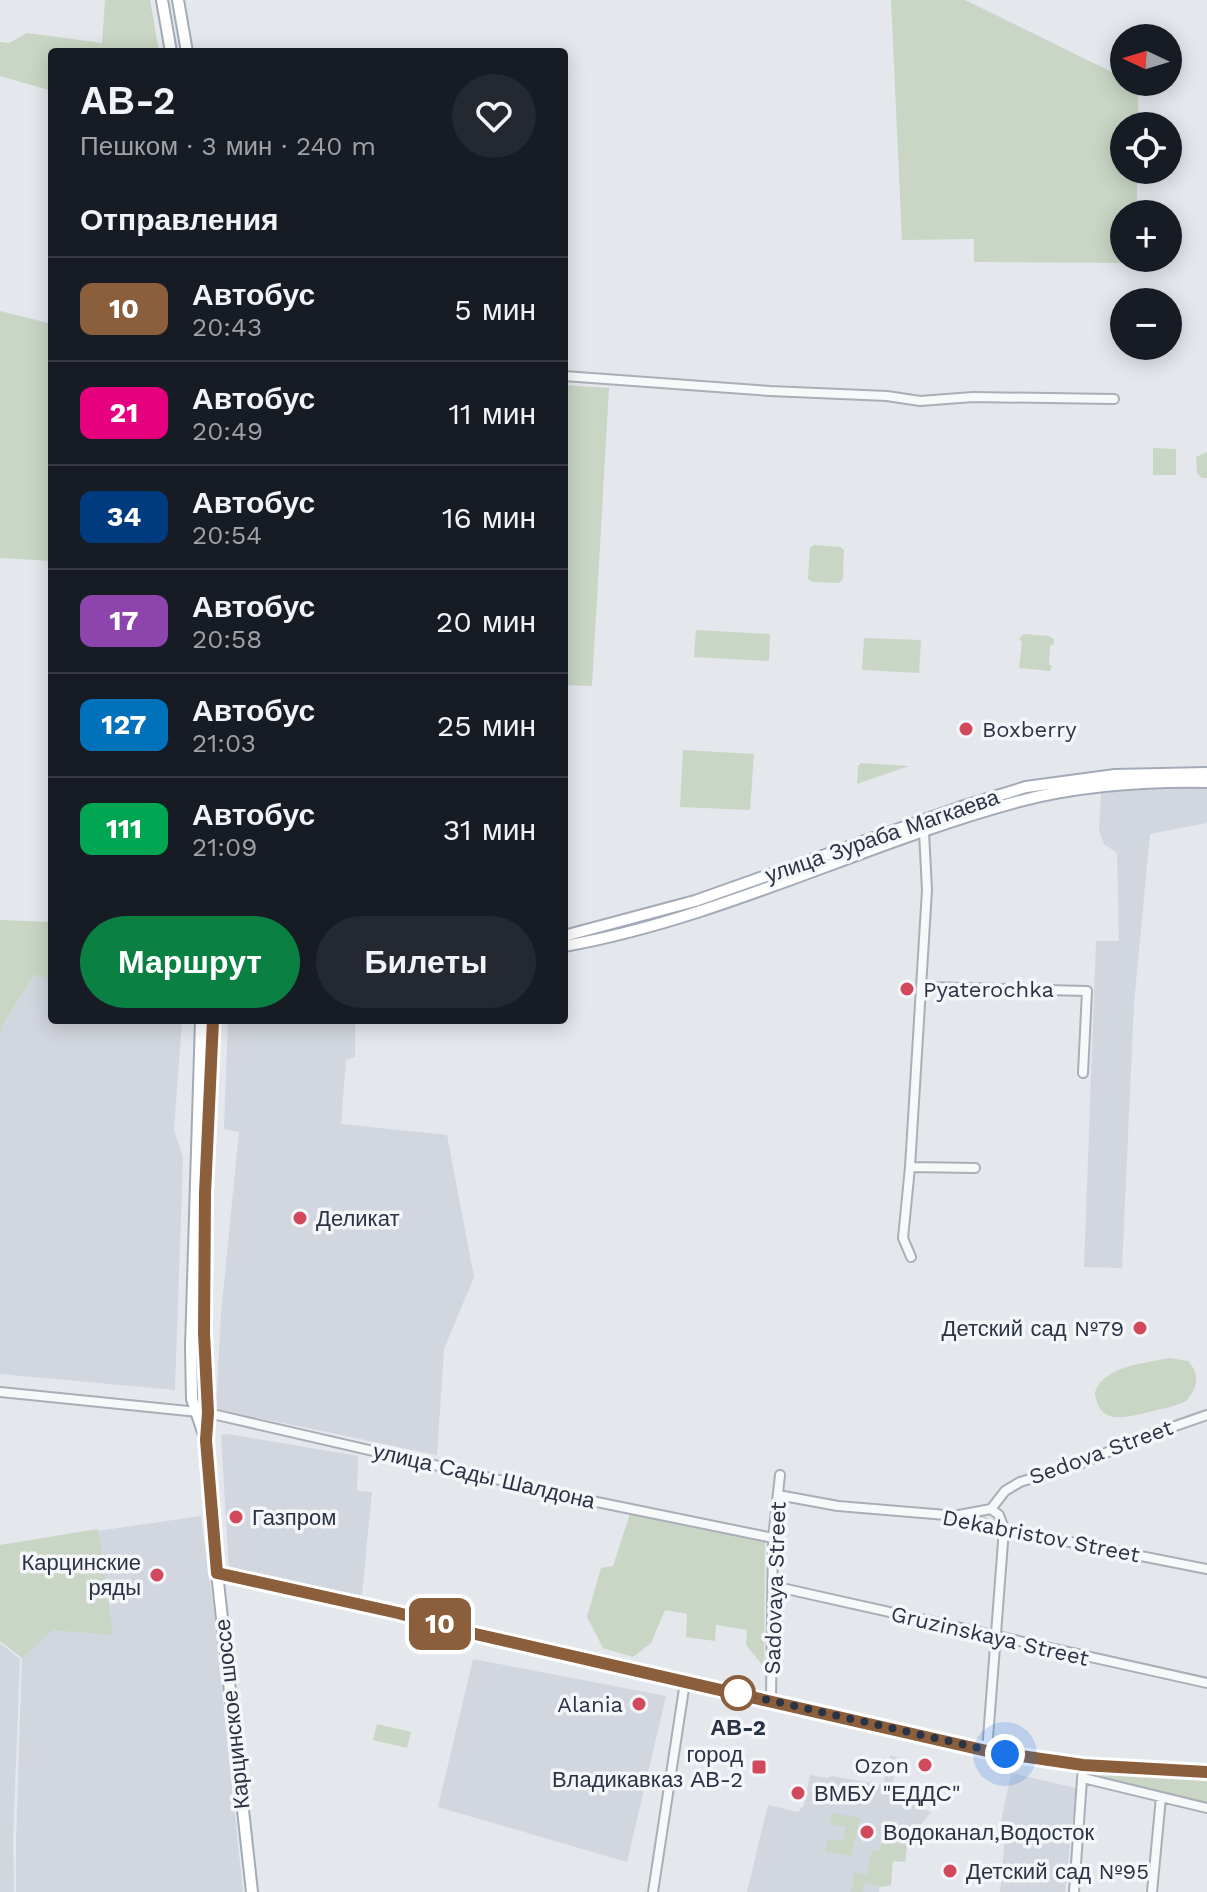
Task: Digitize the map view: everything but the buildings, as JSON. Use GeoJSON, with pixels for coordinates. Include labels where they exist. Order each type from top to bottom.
{"type":"FeatureCollection","features":[{"type":"Feature","properties":{"kind":"main road"},"geometry":{"type":"LineString","coordinates":[[162,0],[170,48]]}},
{"type":"Feature","properties":{"kind":"main road"},"geometry":{"type":"LineString","coordinates":[[178,0],[186,48]]}},
{"type":"Feature","properties":{"kind":"main road","name":"улица Зураба Магкаева"},"geometry":{"type":"LineString","coordinates":[[568,935],[697,907],[961,807],[1026,787],[1100,776],[1207,773]]}},
{"type":"Feature","properties":{"kind":"main road","name":"улица Зураба Магкаева"},"geometry":{"type":"LineString","coordinates":[[568,945],[608,938],[1022,800],[1133,783],[1207,782]]}},
{"type":"Feature","properties":{"kind":"main road","name":"Карцинское шоссе"},"geometry":{"type":"LineString","coordinates":[[201,1024],[191,1266],[191,1347],[194,1411],[206,1440]]}},
{"type":"Feature","properties":{"kind":"main road","name":"Карцинское шоссе"},"geometry":{"type":"LineString","coordinates":[[213,1024],[204,1241],[206,1440],[217,1573],[252,1892]]}},
{"type":"Feature","properties":{"kind":"street"},"geometry":{"type":"LineString","coordinates":[[568,376],[887,396],[920,401],[973,397],[1114,399]]}},
{"type":"Feature","properties":{"kind":"street"},"geometry":{"type":"LineString","coordinates":[[911,1257],[903,1238],[923,987],[927,890],[924,832]]}},
{"type":"Feature","properties":{"kind":"street"},"geometry":{"type":"LineString","coordinates":[[923,987],[1087,991],[1083,1073]]}},
{"type":"Feature","properties":{"kind":"street"},"geometry":{"type":"LineString","coordinates":[[910,1167],[975,1168]]}},
{"type":"Feature","properties":{"kind":"street","name":"улица Сады Шалдона"},"geometry":{"type":"LineString","coordinates":[[0,1392],[208,1413],[587,1500],[773,1538]]}},
{"type":"Feature","properties":{"kind":"street","name":"Sedova Street"},"geometry":{"type":"LineString","coordinates":[[991,1509],[1005,1491],[1020,1482],[1080,1464],[1138,1439],[1207,1415]]}},
{"type":"Feature","properties":{"kind":"street","name":"Sadovaya Street"},"geometry":{"type":"LineString","coordinates":[[771,1701],[773,1538],[780,1475]]}},
{"type":"Feature","properties":{"kind":"street","name":"Dekabristov Street"},"geometry":{"type":"LineString","coordinates":[[778,1495],[838,1506],[958,1516],[1004,1529],[1207,1569]]}},
{"type":"Feature","properties":{"kind":"street"},"geometry":{"type":"LineString","coordinates":[[958,1516],[991,1509],[999,1515],[1004,1529],[987,1751]]}},
{"type":"Feature","properties":{"kind":"street"},"geometry":{"type":"LineString","coordinates":[[217,1573],[987,1751],[1083,1765],[1207,1772]]}},
{"type":"Feature","properties":{"kind":"street","name":"Gruzinskaya Street"},"geometry":{"type":"LineString","coordinates":[[773,1586],[1207,1683]]}},
{"type":"Feature","properties":{"kind":"street"},"geometry":{"type":"LineString","coordinates":[[653,1892],[685,1682]]}},
{"type":"Feature","properties":{"kind":"street"},"geometry":{"type":"LineString","coordinates":[[1074,1892],[1083,1765]]}},
{"type":"Feature","properties":{"kind":"street"},"geometry":{"type":"LineString","coordinates":[[1083,1778],[1207,1808]]}},
{"type":"Feature","properties":{"kind":"street"},"geometry":{"type":"LineString","coordinates":[[1152,1892],[1161,1797]]}},
{"type":"Feature","properties":{"kind":"shaded area"},"geometry":{"type":"Polygon","coordinates":[[[1180,787],[1207,789],[1207,823],[1150,834],[1134,1004],[1122,1268],[1084,1267],[1096,941],[1119,941],[1117,853],[1104,844],[1099,830],[1101,793],[1180,787]]]}},
{"type":"Feature","properties":{"kind":"shaded area"},"geometry":{"type":"Polygon","coordinates":[[[34,975],[48,978],[48,1024],[182,1024],[174,1130],[183,1158],[175,1390],[0,1374],[0,1035],[34,975]]]}},
{"type":"Feature","properties":{"kind":"shaded area"},"geometry":{"type":"Polygon","coordinates":[[[228,1024],[355,1024],[355,1057],[346,1060],[341,1124],[447,1135],[474,1277],[444,1349],[437,1455],[216,1409],[221,1313],[239,1132],[224,1129],[228,1024]]]}},
{"type":"Feature","properties":{"kind":"shaded area"},"geometry":{"type":"Polygon","coordinates":[[[221,1435],[358,1456],[357,1491],[372,1492],[362,1595],[229,1570],[221,1435]]]}},
{"type":"Feature","properties":{"kind":"shaded area"},"geometry":{"type":"Polygon","coordinates":[[[201,1516],[243,1892],[16,1892],[22,1658],[0,1641],[0,1545],[201,1516]]]}},
{"type":"Feature","properties":{"kind":"shaded area"},"geometry":{"type":"Polygon","coordinates":[[[0,1643],[20,1659],[14,1892],[0,1892],[0,1643]]]}},
{"type":"Feature","properties":{"kind":"shaded area"},"geometry":{"type":"Polygon","coordinates":[[[473,1659],[666,1696],[627,1862],[438,1807],[473,1659]]]}},
{"type":"Feature","properties":{"kind":"shaded area","name":"Водоканал,Водосток"},"geometry":{"type":"Polygon","coordinates":[[[890,1755],[898,1758],[890,1796],[931,1812],[919,1827],[923,1832],[905,1849],[889,1846],[879,1892],[747,1892],[768,1805],[798,1812],[804,1805],[810,1775],[883,1785],[890,1755]]]}},
{"type":"Feature","properties":{"kind":"shaded area"},"geometry":{"type":"Polygon","coordinates":[[[1011,1773],[1076,1788],[1065,1892],[1000,1892],[1005,1839],[998,1836],[1011,1773]]]}},
{"type":"Feature","properties":{"kind":"green space"},"geometry":{"type":"Polygon","coordinates":[[[105,0],[150,0],[158,48],[48,48],[48,90],[0,76],[0,42],[9,43],[27,33],[102,43],[105,0]]]}},
{"type":"Feature","properties":{"kind":"green space"},"geometry":{"type":"Polygon","coordinates":[[[891,0],[965,0],[1110,71],[1110,96],[1138,96],[1138,112],[1110,112],[1110,184],[1137,184],[1137,200],[1110,200],[1110,263],[974,262],[974,239],[902,240],[891,0]]]}},
{"type":"Feature","properties":{"kind":"green space"},"geometry":{"type":"Polygon","coordinates":[[[0,311],[48,323],[48,561],[0,558],[0,311]]]}},
{"type":"Feature","properties":{"kind":"green space"},"geometry":{"type":"Polygon","coordinates":[[[568,385],[609,388],[592,686],[568,685],[568,385]]]}},
{"type":"Feature","properties":{"kind":"green space"},"geometry":{"type":"Polygon","coordinates":[[[1153,448],[1176,449],[1176,475],[1153,475],[1153,448]]]}},
{"type":"Feature","properties":{"kind":"green space"},"geometry":{"type":"Polygon","coordinates":[[[1207,452],[1207,478],[1202,478],[1197,473],[1196,457],[1207,452]]]}},
{"type":"Feature","properties":{"kind":"green space"},"geometry":{"type":"Polygon","coordinates":[[[814,545],[844,550],[843,579],[839,583],[812,582],[808,579],[810,548],[814,545]]]}},
{"type":"Feature","properties":{"kind":"green space"},"geometry":{"type":"Polygon","coordinates":[[[696,630],[770,634],[769,661],[694,657],[696,630]]]}},
{"type":"Feature","properties":{"kind":"green space"},"geometry":{"type":"Polygon","coordinates":[[[1024,634],[1054,639],[1054,644],[1050,646],[1050,671],[1019,668],[1022,642],[1019,639],[1024,634]]]}},
{"type":"Feature","properties":{"kind":"green space"},"geometry":{"type":"Polygon","coordinates":[[[864,638],[921,640],[919,673],[862,670],[864,638]]]}},
{"type":"Feature","properties":{"kind":"green space"},"geometry":{"type":"Polygon","coordinates":[[[683,750],[754,754],[750,810],[680,807],[683,750]]]}},
{"type":"Feature","properties":{"kind":"green space"},"geometry":{"type":"Polygon","coordinates":[[[861,763],[909,766],[857,784],[861,763]]]}},
{"type":"Feature","properties":{"kind":"green space"},"geometry":{"type":"Polygon","coordinates":[[[0,920],[48,922],[48,978],[34,975],[0,1035],[0,920]]]}},
{"type":"Feature","properties":{"kind":"green space"},"geometry":{"type":"Polygon","coordinates":[[[1169,1358],[1188,1361],[1195,1371],[1195,1387],[1186,1401],[1168,1408],[1122,1417],[1107,1415],[1101,1410],[1095,1392],[1107,1376],[1126,1367],[1169,1358]]]}},
{"type":"Feature","properties":{"kind":"green space"},"geometry":{"type":"Polygon","coordinates":[[[631,1511],[765,1542],[764,1667],[746,1645],[747,1630],[716,1625],[715,1641],[686,1637],[687,1614],[665,1610],[651,1643],[633,1657],[603,1648],[587,1617],[601,1568],[613,1566],[631,1511]]]}},
{"type":"Feature","properties":{"kind":"green space"},"geometry":{"type":"Polygon","coordinates":[[[98,1529],[113,1635],[53,1630],[22,1658],[0,1641],[0,1545],[98,1529]]]}},
{"type":"Feature","properties":{"kind":"green space"},"geometry":{"type":"Polygon","coordinates":[[[377,1724],[411,1732],[407,1748],[373,1740],[377,1724]]]}},
{"type":"Feature","properties":{"kind":"green space"},"geometry":{"type":"Polygon","coordinates":[[[1101,1772],[1207,1780],[1207,1812],[1099,1782],[1101,1772]]]}},
{"type":"Feature","properties":{"kind":"green space"},"geometry":{"type":"Polygon","coordinates":[[[832,1813],[860,1818],[851,1856],[825,1852],[828,1839],[843,1841],[846,1827],[830,1824],[832,1813]]]}},
{"type":"Feature","properties":{"kind":"green space"},"geometry":{"type":"Polygon","coordinates":[[[883,1839],[907,1846],[905,1862],[893,1861],[891,1885],[882,1887],[865,1883],[862,1892],[851,1892],[855,1872],[867,1875],[872,1850],[879,1851],[883,1839]]]}},
{"type":"Feature","properties":{"kind":"bus line","name":"10"},"geometry":{"type":"LineString","coordinates":[[213,1024],[205,1193],[204,1333],[208,1413],[206,1440],[217,1573],[987,1751],[1083,1765],[1207,1772]]}},
{"type":"Feature","properties":{"kind":"place","name":"Boxberry"},"geometry":{"type":"Point","coordinates":[966,729]}},
{"type":"Feature","properties":{"kind":"place","name":"Pyaterochka"},"geometry":{"type":"Point","coordinates":[907,989]}},
{"type":"Feature","properties":{"kind":"place","name":"Деликат"},"geometry":{"type":"Point","coordinates":[300,1218]}},
{"type":"Feature","properties":{"kind":"place","name":"Детский сад №79"},"geometry":{"type":"Point","coordinates":[1140,1328]}},
{"type":"Feature","properties":{"kind":"place","name":"Газпром"},"geometry":{"type":"Point","coordinates":[236,1517]}},
{"type":"Feature","properties":{"kind":"place","name":"Карцинские ряды"},"geometry":{"type":"Point","coordinates":[157,1575]}},
{"type":"Feature","properties":{"kind":"place","name":"АВ-2"},"geometry":{"type":"Point","coordinates":[738,1693]}},
{"type":"Feature","properties":{"kind":"place","name":"Alania"},"geometry":{"type":"Point","coordinates":[639,1704]}},
{"type":"Feature","properties":{"kind":"place","name":"Ozon"},"geometry":{"type":"Point","coordinates":[925,1765]}},
{"type":"Feature","properties":{"kind":"place","name":"город Владикавказ АВ-2"},"geometry":{"type":"Point","coordinates":[759,1767]}},
{"type":"Feature","properties":{"kind":"place","name":"ВМБУ \"ЕДДС\""},"geometry":{"type":"Point","coordinates":[798,1793]}},
{"type":"Feature","properties":{"kind":"place","name":"Водоканал,Водосток"},"geometry":{"type":"Point","coordinates":[867,1832]}},
{"type":"Feature","properties":{"kind":"place","name":"Детский сад №95"},"geometry":{"type":"Point","coordinates":[950,1871]}},
{"type":"Feature","properties":{"kind":"route"},"geometry":{"type":"LineString","coordinates":[[738,1693],[1005,1754]]}}]}
